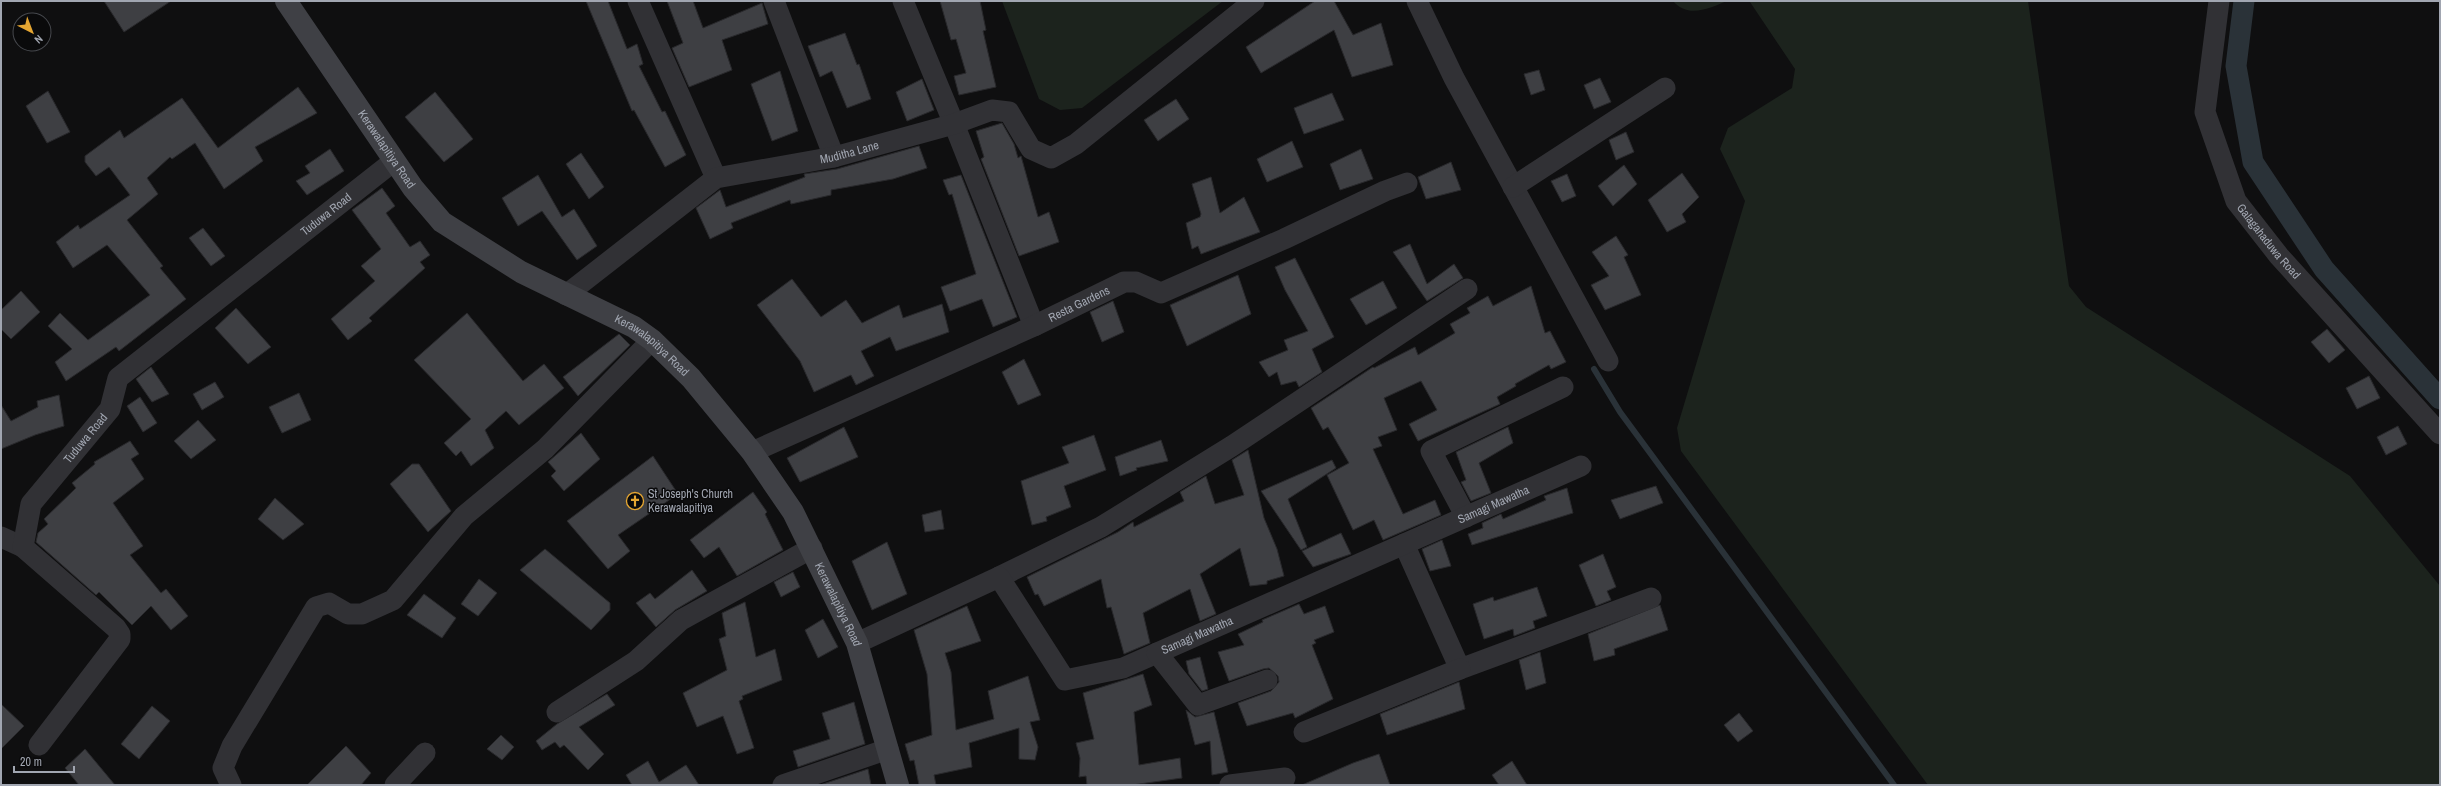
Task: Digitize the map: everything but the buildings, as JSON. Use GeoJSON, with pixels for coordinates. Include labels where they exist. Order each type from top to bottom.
{"type":"FeatureCollection","features":[{"type":"Feature","properties":{"kind":"street","name":"Kerawalapitiya Road"},"geometry":{"type":"LineString","coordinates":[[286,1],[394,161],[428,207],[442,222],[521,272],[634,327],[652,340],[691,378],[752,452],[794,512],[857,643],[898,785]]}},
{"type":"Feature","properties":{"kind":"street"},"geometry":{"type":"LineString","coordinates":[[638,1],[716,178]]}},
{"type":"Feature","properties":{"kind":"street"},"geometry":{"type":"LineString","coordinates":[[774,1],[834,157]]}},
{"type":"Feature","properties":{"kind":"street"},"geometry":{"type":"LineString","coordinates":[[903,1],[954,124],[1034,326]]}},
{"type":"Feature","properties":{"kind":"street","name":"Muditha Lane"},"geometry":{"type":"LineString","coordinates":[[566,295],[716,178],[834,157],[954,124],[992,110],[1009,112],[1031,149],[1051,158],[1076,144],[1254,1]]}},
{"type":"Feature","properties":{"kind":"street"},"geometry":{"type":"LineString","coordinates":[[1418,1],[1454,78],[1608,361]]}},
{"type":"Feature","properties":{"kind":"street","name":"Galagahaduwa Road"},"geometry":{"type":"LineString","coordinates":[[2219,1],[2205,112],[2236,201],[2279,256],[2440,434]]}},
{"type":"Feature","properties":{"kind":"street"},"geometry":{"type":"LineString","coordinates":[[1513,187],[1665,88]]}},
{"type":"Feature","properties":{"kind":"street","name":"Tuduwa Road"},"geometry":{"type":"LineString","coordinates":[[23,547],[31,504],[110,409],[118,378],[394,161]]}},
{"type":"Feature","properties":{"kind":"street","name":"Resta Gardens"},"geometry":{"type":"LineString","coordinates":[[752,452],[1034,326],[1124,282],[1136,282],[1161,293],[1284,239],[1385,191],[1407,183]]}},
{"type":"Feature","properties":{"kind":"street"},"geometry":{"type":"LineString","coordinates":[[857,643],[999,577],[1101,526],[1232,446],[1467,289]]}},
{"type":"Feature","properties":{"kind":"street"},"geometry":{"type":"LineString","coordinates":[[231,785],[223,768],[232,746],[316,607],[329,602],[348,614],[362,614],[393,600],[464,516],[545,449],[652,340]]}},
{"type":"Feature","properties":{"kind":"street"},"geometry":{"type":"LineString","coordinates":[[1466,517],[1431,451],[1563,387]]}},
{"type":"Feature","properties":{"kind":"street","name":"Samagi Mawatha"},"geometry":{"type":"LineString","coordinates":[[999,577],[1065,680],[1123,668],[1581,466]]}},
{"type":"Feature","properties":{"kind":"street"},"geometry":{"type":"LineString","coordinates":[[1,537],[23,547],[116,628],[120,634],[120,640],[39,745]]}},
{"type":"Feature","properties":{"kind":"street"},"geometry":{"type":"LineString","coordinates":[[1404,544],[1460,669]]}},
{"type":"Feature","properties":{"kind":"street"},"geometry":{"type":"LineString","coordinates":[[557,712],[636,661],[682,620],[812,548]]}},
{"type":"Feature","properties":{"kind":"street"},"geometry":{"type":"LineString","coordinates":[[1304,732],[1460,669],[1651,598]]}},
{"type":"Feature","properties":{"kind":"street"},"geometry":{"type":"LineString","coordinates":[[1157,653],[1198,705],[1267,680]]}},
{"type":"Feature","properties":{"kind":"street"},"geometry":{"type":"LineString","coordinates":[[783,785],[888,749]]}},
{"type":"Feature","properties":{"kind":"street"},"geometry":{"type":"LineString","coordinates":[[395,785],[425,753]]}},
{"type":"Feature","properties":{"kind":"street"},"geometry":{"type":"LineString","coordinates":[[1230,785],[1285,778]]}},
{"type":"Feature","properties":{"kind":"shaded area"},"geometry":{"type":"Polygon","coordinates":[[[1002,1],[1223,1],[1082,108],[1060,110],[1039,99],[1002,1]]]}},
{"type":"Feature","properties":{"kind":"shaded area"},"geometry":{"type":"Polygon","coordinates":[[[1673,1],[1727,1],[1706,9],[1692,11],[1685,10],[1673,1]]]}},
{"type":"Feature","properties":{"kind":"shaded area"},"geometry":{"type":"Polygon","coordinates":[[[1747,1],[2028,1],[2069,286],[2086,307],[2350,476],[2440,586],[2440,785],[1928,785],[1681,451],[1677,428],[1745,201],[1720,149],[1728,128],[1792,88],[1795,69],[1750,2],[1747,1]]]}},
{"type":"Feature","properties":{"kind":"waterway"},"geometry":{"type":"LineString","coordinates":[[2244,1],[2236,66],[2253,162],[2324,269],[2440,399]]}},
{"type":"Feature","properties":{"kind":"waterway"},"geometry":{"type":"LineString","coordinates":[[1594,369],[1620,412],[1894,785]]}},
{"type":"Feature","properties":{"kind":"place","name":"St Joseph's Church Kerawalapitiya"},"geometry":{"type":"Point","coordinates":[635,501]}}]}
